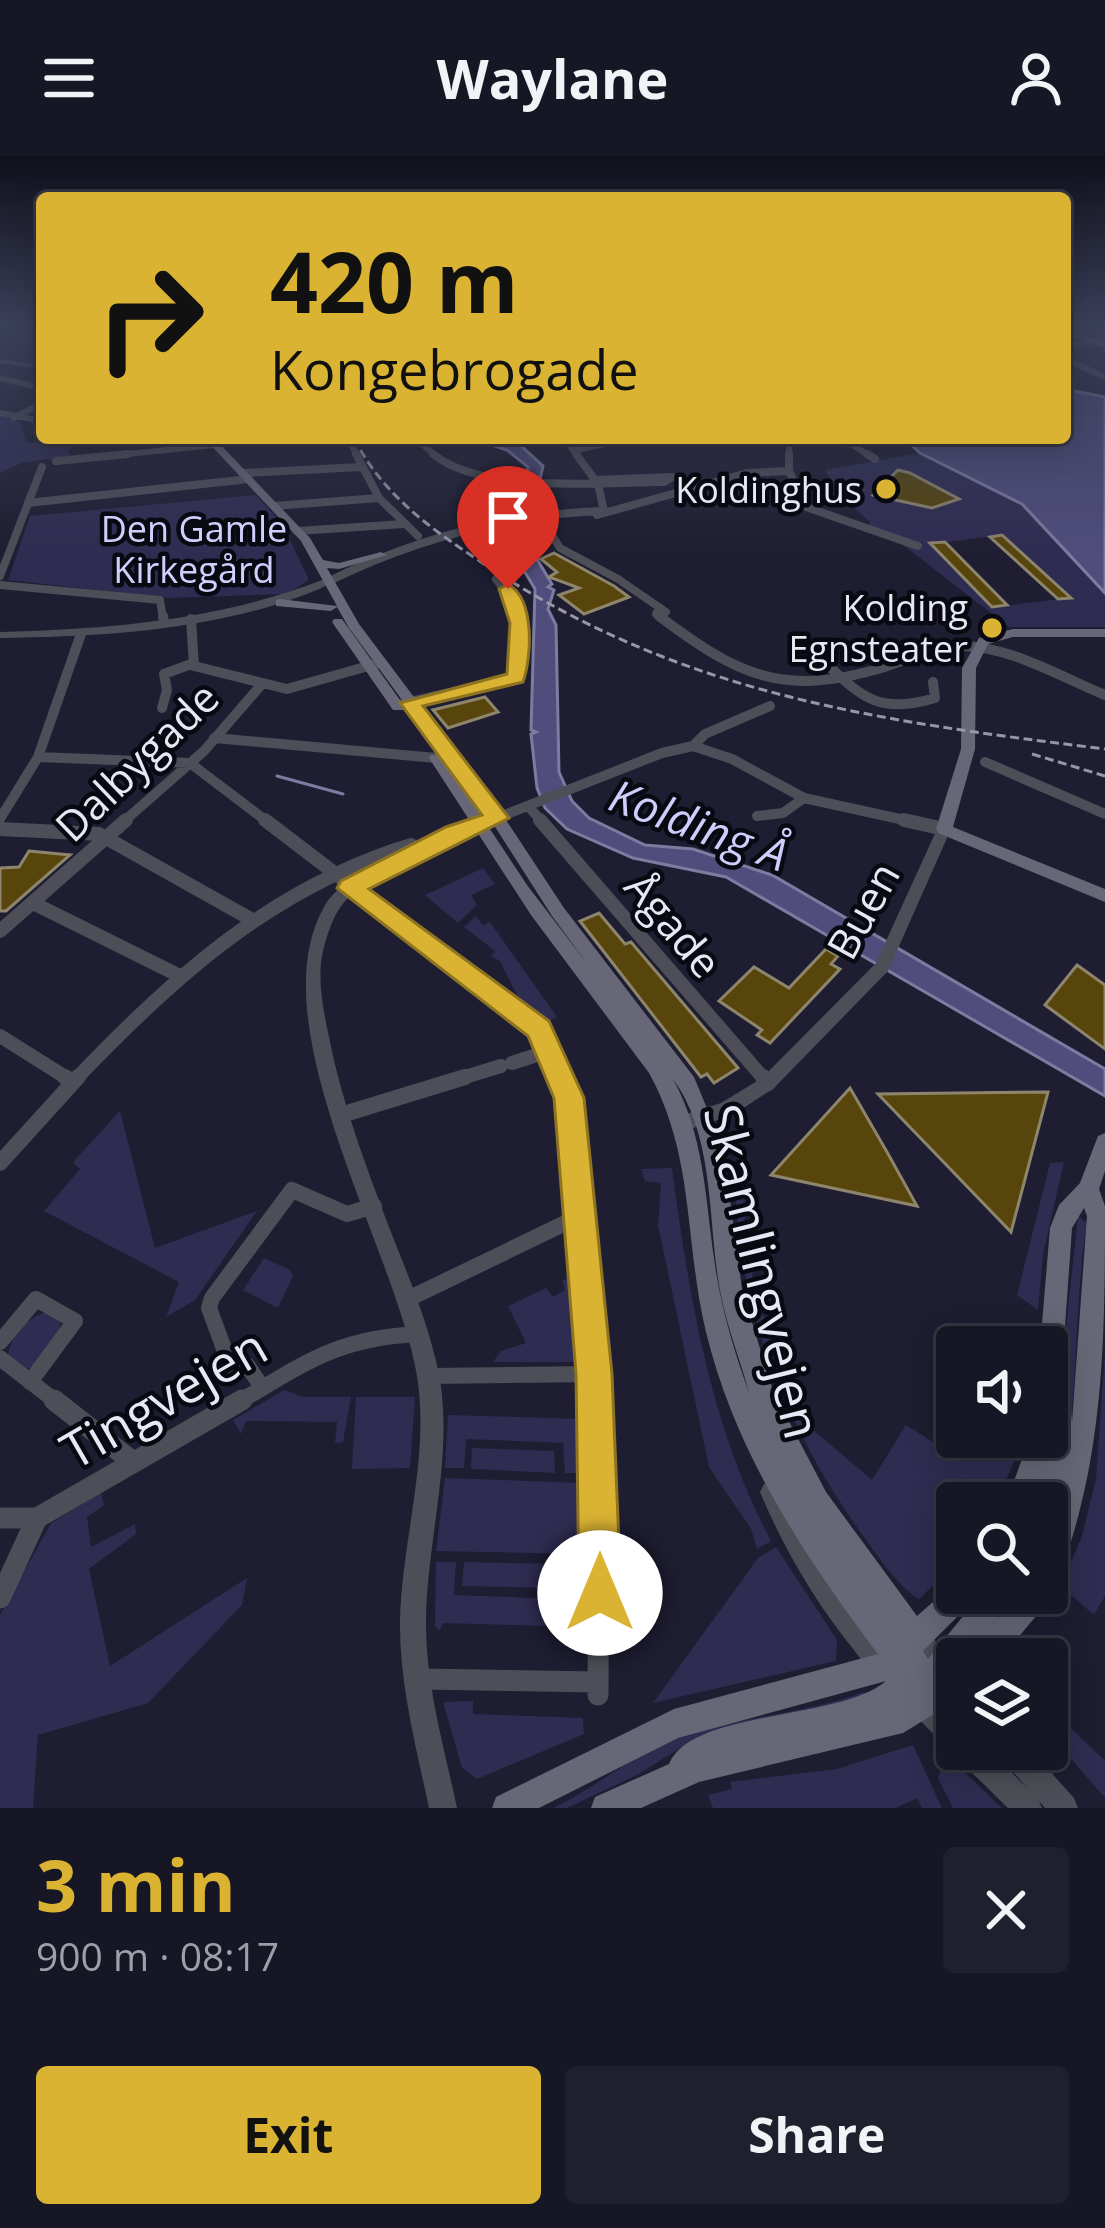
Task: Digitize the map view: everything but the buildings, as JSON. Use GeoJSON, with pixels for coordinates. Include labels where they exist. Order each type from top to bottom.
{"type":"FeatureCollection","features":[{"type":"Feature","properties":{"kind":"main road"},"geometry":{"type":"LineString","coordinates":[[215,444],[320,563],[331,607],[488,821]]}},
{"type":"Feature","properties":{"kind":"main road"},"geometry":{"type":"LineString","coordinates":[[297,532],[374,664]]}},
{"type":"Feature","properties":{"kind":"main road"},"geometry":{"type":"LineString","coordinates":[[320,563],[339,566],[381,555]]}},
{"type":"Feature","properties":{"kind":"main road"},"geometry":{"type":"LineString","coordinates":[[280,603],[331,607]]}},
{"type":"Feature","properties":{"kind":"main road"},"geometry":{"type":"LineString","coordinates":[[978,649],[990,637],[1004,633],[1105,633]]}},
{"type":"Feature","properties":{"kind":"main road","name":"Buen"},"geometry":{"type":"LineString","coordinates":[[944,829],[968,749],[966,687],[978,649]]}},
{"type":"Feature","properties":{"kind":"main road"},"geometry":{"type":"LineString","coordinates":[[404,704],[436,758],[488,821]]}},
{"type":"Feature","properties":{"kind":"main road","name":"Skamlingvejen"},"geometry":{"type":"LineString","coordinates":[[488,821],[551,931],[713,1147],[731,1289],[762,1395],[817,1501],[926,1675]]}},
{"type":"Feature","properties":{"kind":"main road"},"geometry":{"type":"LineString","coordinates":[[944,829],[1105,896]]}},
{"type":"Feature","properties":{"kind":"main road","name":"Skamlingvejen"},"geometry":{"type":"LineString","coordinates":[[693,1120],[706,1280],[727,1369],[753,1441],[814,1544],[926,1675]]}},
{"type":"Feature","properties":{"kind":"main road"},"geometry":{"type":"LineString","coordinates":[[1068,1527],[1084,1456],[1096,1195],[1105,1142]]}},
{"type":"Feature","properties":{"kind":"main road"},"geometry":{"type":"LineString","coordinates":[[1055,1326],[1060,1228],[1067,1212],[1096,1195]]}},
{"type":"Feature","properties":{"kind":"main road"},"geometry":{"type":"LineString","coordinates":[[606,1808],[698,1767],[903,1718],[952,1614]]}},
{"type":"Feature","properties":{"kind":"main road"},"geometry":{"type":"LineString","coordinates":[[507,1808],[674,1724],[926,1675],[981,1614]]}},
{"type":"Feature","properties":{"kind":"main road"},"geometry":{"type":"LineString","coordinates":[[999,1638],[1019,1614]]}},
{"type":"Feature","properties":{"kind":"street"},"geometry":{"type":"LineString","coordinates":[[14,418],[36,406]]}},
{"type":"Feature","properties":{"kind":"street"},"geometry":{"type":"LineString","coordinates":[[0,413],[36,420]]}},
{"type":"Feature","properties":{"kind":"street"},"geometry":{"type":"LineString","coordinates":[[56,461],[196,444]]}},
{"type":"Feature","properties":{"kind":"street"},"geometry":{"type":"LineString","coordinates":[[351,444],[379,498],[418,536]]}},
{"type":"Feature","properties":{"kind":"street"},"geometry":{"type":"LineString","coordinates":[[423,444],[467,475],[526,478],[544,478],[593,480],[664,482],[672,476],[593,480]]}},
{"type":"Feature","properties":{"kind":"street"},"geometry":{"type":"LineString","coordinates":[[570,444],[593,480],[600,511]]}},
{"type":"Feature","properties":{"kind":"street"},"geometry":{"type":"LineString","coordinates":[[577,450],[604,444]]}},
{"type":"Feature","properties":{"kind":"street"},"geometry":{"type":"LineString","coordinates":[[789,444],[789,471],[806,508],[918,546]]}},
{"type":"Feature","properties":{"kind":"street"},"geometry":{"type":"LineString","coordinates":[[848,444],[875,459]]}},
{"type":"Feature","properties":{"kind":"street"},"geometry":{"type":"LineString","coordinates":[[0,576],[42,466]]}},
{"type":"Feature","properties":{"kind":"street"},"geometry":{"type":"LineString","coordinates":[[28,503],[361,467]]}},
{"type":"Feature","properties":{"kind":"street"},"geometry":{"type":"LineString","coordinates":[[0,635],[81,634],[280,603],[381,555],[510,522],[600,511],[747,473],[789,471]]}},
{"type":"Feature","properties":{"kind":"street"},"geometry":{"type":"LineString","coordinates":[[274,506],[379,498]]}},
{"type":"Feature","properties":{"kind":"street"},"geometry":{"type":"LineString","coordinates":[[539,518],[559,549],[613,576],[659,609],[656,614],[744,672],[782,685],[846,680],[949,647],[978,649],[1105,695]]}},
{"type":"Feature","properties":{"kind":"street"},"geometry":{"type":"LineString","coordinates":[[297,532],[404,524]]}},
{"type":"Feature","properties":{"kind":"street"},"geometry":{"type":"LineString","coordinates":[[404,704],[516,678],[517,611],[513,595],[496,579]]}},
{"type":"Feature","properties":{"kind":"street"},"geometry":{"type":"LineString","coordinates":[[0,585],[160,600],[164,623]]}},
{"type":"Feature","properties":{"kind":"street"},"geometry":{"type":"LineString","coordinates":[[191,619],[191,664]]}},
{"type":"Feature","properties":{"kind":"street"},"geometry":{"type":"LineString","coordinates":[[0,819],[38,757],[81,634]]}},
{"type":"Feature","properties":{"kind":"street"},"geometry":{"type":"LineString","coordinates":[[818,656],[881,708],[896,710],[935,698],[933,682]]}},
{"type":"Feature","properties":{"kind":"street"},"geometry":{"type":"LineString","coordinates":[[162,708],[167,690],[164,674],[191,664],[287,689],[374,664]]}},
{"type":"Feature","properties":{"kind":"street","name":"Dalbygade"},"geometry":{"type":"LineString","coordinates":[[0,932],[190,764],[262,684]]}},
{"type":"Feature","properties":{"kind":"street"},"geometry":{"type":"LineString","coordinates":[[693,746],[705,734],[770,706]]}},
{"type":"Feature","properties":{"kind":"street"},"geometry":{"type":"LineString","coordinates":[[214,738],[436,758]]}},
{"type":"Feature","properties":{"kind":"street"},"geometry":{"type":"LineString","coordinates":[[443,1808],[413,1626],[428,1376],[315,1027],[314,977],[324,918],[350,888],[488,821],[662,753],[693,746],[732,759],[804,798],[944,829]]}},
{"type":"Feature","properties":{"kind":"street"},"geometry":{"type":"LineString","coordinates":[[38,757],[190,764],[534,1024],[569,1098],[582,1215],[599,1472],[598,1689],[420,1679]]}},
{"type":"Feature","properties":{"kind":"street"},"geometry":{"type":"LineString","coordinates":[[985,762],[1105,814]]}},
{"type":"Feature","properties":{"kind":"street"},"geometry":{"type":"LineString","coordinates":[[757,815],[767,818],[799,806],[804,798]]}},
{"type":"Feature","properties":{"kind":"street","name":"Ågade"},"geometry":{"type":"LineString","coordinates":[[535,805],[768,1083]]}},
{"type":"Feature","properties":{"kind":"street"},"geometry":{"type":"LineString","coordinates":[[0,829],[88,832],[106,837],[254,922]]}},
{"type":"Feature","properties":{"kind":"street","name":"Buen"},"geometry":{"type":"LineString","coordinates":[[693,1120],[749,1098],[768,1083],[882,967],[944,829]]}},
{"type":"Feature","properties":{"kind":"street"},"geometry":{"type":"LineString","coordinates":[[0,1162],[73,1082],[182,977],[254,922],[331,873],[411,845]]}},
{"type":"Feature","properties":{"kind":"street"},"geometry":{"type":"LineString","coordinates":[[33,903],[182,977]]}},
{"type":"Feature","properties":{"kind":"street"},"geometry":{"type":"LineString","coordinates":[[0,1036],[73,1082]]}},
{"type":"Feature","properties":{"kind":"street"},"geometry":{"type":"LineString","coordinates":[[341,1115],[549,1051]]}},
{"type":"Feature","properties":{"kind":"street"},"geometry":{"type":"LineString","coordinates":[[262,1387],[247,1365],[233,1373],[209,1308],[212,1298],[292,1190],[347,1214],[374,1206]]}},
{"type":"Feature","properties":{"kind":"street"},"geometry":{"type":"LineString","coordinates":[[406,1300],[582,1215]]}},
{"type":"Feature","properties":{"kind":"street"},"geometry":{"type":"LineString","coordinates":[[0,1342],[36,1299],[76,1322],[30,1382]]}},
{"type":"Feature","properties":{"kind":"street","name":"Tingvejen"},"geometry":{"type":"LineString","coordinates":[[0,1598],[38,1518],[262,1387],[353,1340],[417,1334]]}},
{"type":"Feature","properties":{"kind":"street"},"geometry":{"type":"LineString","coordinates":[[0,1358],[133,1462]]}},
{"type":"Feature","properties":{"kind":"street"},"geometry":{"type":"LineString","coordinates":[[428,1376],[594,1374]]}},
{"type":"Feature","properties":{"kind":"street"},"geometry":{"type":"LineString","coordinates":[[0,1518],[38,1518]]}},
{"type":"Feature","properties":{"kind":"street"},"geometry":{"type":"LineString","coordinates":[[989,1770],[1028,1808]]}},
{"type":"Feature","properties":{"kind":"street"},"geometry":{"type":"LineString","coordinates":[[1031,1770],[1064,1808]]}},
{"type":"Feature","properties":{"kind":"green space"},"geometry":{"type":"Polygon","coordinates":[[[0,415],[20,422],[27,443],[70,444],[68,456],[21,463],[0,473],[0,415]]]}},
{"type":"Feature","properties":{"kind":"green space"},"geometry":{"type":"Polygon","coordinates":[[[920,453],[1022,504],[1105,593],[1105,627],[1009,627],[894,538],[867,528],[870,522],[842,497],[825,470],[920,453]],[[1002,535],[931,544],[992,607],[1070,598],[1002,535]]]}},
{"type":"Feature","properties":{"kind":"green space","name":"Den Gamle Kirkegård"},"geometry":{"type":"Polygon","coordinates":[[[256,495],[283,525],[309,580],[287,594],[169,598],[8,580],[30,516],[256,495]]]}},
{"type":"Feature","properties":{"kind":"green space"},"geometry":{"type":"Polygon","coordinates":[[[483,868],[495,884],[471,895],[477,905],[458,923],[425,895],[483,868]]]}},
{"type":"Feature","properties":{"kind":"green space"},"geometry":{"type":"Polygon","coordinates":[[[476,916],[483,925],[490,922],[557,1017],[547,1022],[523,1007],[500,961],[491,956],[495,951],[464,927],[476,916]]]}},
{"type":"Feature","properties":{"kind":"green space"},"geometry":{"type":"Polygon","coordinates":[[[120,1111],[155,1248],[257,1211],[195,1300],[166,1317],[179,1282],[44,1211],[80,1169],[73,1162],[120,1111]]]}},
{"type":"Feature","properties":{"kind":"green space"},"geometry":{"type":"Polygon","coordinates":[[[1064,1162],[1043,1254],[1038,1310],[1017,1295],[1050,1163],[1064,1162]]]}},
{"type":"Feature","properties":{"kind":"green space"},"geometry":{"type":"Polygon","coordinates":[[[672,1168],[695,1312],[717,1406],[771,1541],[757,1549],[751,1529],[709,1467],[658,1225],[661,1183],[645,1181],[641,1169],[672,1168]]]}},
{"type":"Feature","properties":{"kind":"green space"},"geometry":{"type":"Polygon","coordinates":[[[735,1176],[742,1176],[752,1191],[739,1210],[746,1216],[743,1235],[752,1251],[747,1264],[754,1270],[751,1279],[770,1296],[759,1312],[768,1320],[763,1327],[786,1344],[774,1361],[786,1372],[780,1381],[805,1403],[797,1416],[872,1480],[906,1425],[936,1444],[936,1458],[1016,1458],[1005,1482],[936,1482],[936,1582],[919,1599],[894,1577],[859,1530],[788,1406],[756,1317],[738,1224],[735,1176]]]}},
{"type":"Feature","properties":{"kind":"green space"},"geometry":{"type":"Polygon","coordinates":[[[1078,1216],[1087,1223],[1068,1440],[1070,1404],[1066,1326],[1078,1216]]]}},
{"type":"Feature","properties":{"kind":"green space"},"geometry":{"type":"Polygon","coordinates":[[[264,1258],[293,1276],[278,1308],[243,1290],[264,1258]]]}},
{"type":"Feature","properties":{"kind":"green space"},"geometry":{"type":"Polygon","coordinates":[[[573,1275],[580,1362],[493,1362],[501,1351],[526,1343],[508,1306],[546,1288],[553,1297],[565,1290],[562,1281],[573,1275]]]}},
{"type":"Feature","properties":{"kind":"green space"},"geometry":{"type":"Polygon","coordinates":[[[46,1312],[60,1322],[61,1334],[36,1366],[23,1370],[7,1359],[12,1343],[25,1324],[46,1312]]]}},
{"type":"Feature","properties":{"kind":"green space"},"geometry":{"type":"Polygon","coordinates":[[[1105,1352],[1105,1596],[1094,1615],[1068,1592],[1068,1569],[1096,1479],[1105,1352]]]}},
{"type":"Feature","properties":{"kind":"green space"},"geometry":{"type":"Polygon","coordinates":[[[284,1390],[304,1397],[351,1397],[343,1442],[335,1443],[337,1422],[246,1421],[241,1434],[233,1420],[284,1390]]]}},
{"type":"Feature","properties":{"kind":"green space"},"geometry":{"type":"Polygon","coordinates":[[[356,1397],[415,1397],[410,1468],[352,1469],[356,1397]]]}},
{"type":"Feature","properties":{"kind":"green space"},"geometry":{"type":"Polygon","coordinates":[[[448,1415],[583,1419],[582,1473],[565,1473],[563,1443],[466,1439],[464,1468],[445,1468],[448,1415]]]}},
{"type":"Feature","properties":{"kind":"green space"},"geometry":{"type":"Polygon","coordinates":[[[472,1448],[554,1451],[555,1473],[471,1469],[472,1448]]]}},
{"type":"Feature","properties":{"kind":"green space"},"geometry":{"type":"Polygon","coordinates":[[[445,1478],[582,1483],[583,1554],[436,1551],[445,1478]]]}},
{"type":"Feature","properties":{"kind":"green space"},"geometry":{"type":"Polygon","coordinates":[[[101,1493],[104,1505],[87,1517],[91,1547],[135,1524],[136,1534],[89,1569],[110,1666],[247,1578],[242,1605],[148,1703],[38,1735],[33,1808],[0,1808],[0,1615],[51,1523],[101,1493]]]}},
{"type":"Feature","properties":{"kind":"green space"},"geometry":{"type":"Polygon","coordinates":[[[776,1547],[837,1640],[836,1661],[653,1703],[758,1558],[776,1547]]]}},
{"type":"Feature","properties":{"kind":"green space"},"geometry":{"type":"Polygon","coordinates":[[[436,1562],[456,1562],[454,1595],[560,1599],[563,1564],[582,1565],[582,1627],[443,1623],[439,1631],[435,1626],[436,1562]]]}},
{"type":"Feature","properties":{"kind":"green space"},"geometry":{"type":"Polygon","coordinates":[[[464,1562],[554,1564],[553,1588],[462,1586],[464,1562]]]}},
{"type":"Feature","properties":{"kind":"green space"},"geometry":{"type":"Polygon","coordinates":[[[864,1692],[867,1699],[691,1741],[639,1774],[567,1808],[553,1808],[674,1739],[864,1692]]]}},
{"type":"Feature","properties":{"kind":"green space"},"geometry":{"type":"Polygon","coordinates":[[[473,1701],[473,1714],[583,1718],[584,1734],[477,1779],[462,1768],[443,1702],[473,1701]]]}},
{"type":"Feature","properties":{"kind":"green space"},"geometry":{"type":"Polygon","coordinates":[[[1068,1725],[1105,1761],[1105,1798],[1068,1755],[1068,1725]]]}},
{"type":"Feature","properties":{"kind":"green space"},"geometry":{"type":"Polygon","coordinates":[[[913,1745],[942,1808],[922,1808],[917,1798],[896,1808],[713,1808],[708,1795],[732,1789],[730,1782],[837,1769],[913,1745]]]}},
{"type":"Feature","properties":{"kind":"green space"},"geometry":{"type":"Polygon","coordinates":[[[941,1770],[963,1770],[1002,1808],[953,1808],[938,1778],[941,1770]]]}},
{"type":"Feature","properties":{"kind":"shaded area"},"geometry":{"type":"Polygon","coordinates":[[[1071,403],[1105,403],[1105,593],[1022,504],[910,444],[1071,444],[1071,403]]]}},
{"type":"Feature","properties":{"kind":"shaded area"},"geometry":{"type":"Polygon","coordinates":[[[489,444],[519,444],[543,466],[526,541],[552,584],[548,587],[554,590],[548,609],[556,625],[559,772],[572,801],[589,818],[645,845],[693,849],[772,875],[1105,1069],[1105,1096],[726,877],[633,858],[567,829],[545,808],[537,788],[531,734],[536,732],[531,730],[535,589],[520,564],[523,559],[511,553],[507,542],[528,467],[507,450],[489,444]]]}},
{"type":"Feature","properties":{"kind":"waterway"},"geometry":{"type":"LineString","coordinates":[[277,776],[343,794]]}},
{"type":"Feature","properties":{"kind":"railway"},"geometry":{"type":"LineString","coordinates":[[357,444],[396,496],[450,541],[563,611],[637,646],[711,674],[863,713],[1105,749]]}},
{"type":"Feature","properties":{"kind":"railway"},"geometry":{"type":"LineString","coordinates":[[1032,754],[1105,776]]}},
{"type":"Feature","properties":{"kind":"place","name":"Koldinghus"},"geometry":{"type":"Point","coordinates":[886,489]}},
{"type":"Feature","properties":{"kind":"place","name":"Kolding Egnsteater"},"geometry":{"type":"Point","coordinates":[992,628]}},
{"type":"Feature","properties":{"kind":"route"},"geometry":{"type":"LineString","coordinates":[[508,589],[520,623],[516,678],[410,703],[497,818],[455,832],[350,888],[539,1029],[569,1098],[594,1374],[600,1593]]}},
{"type":"Feature","properties":{"kind":"water label","name":"Kolding Å"},"geometry":{"type":"Point","coordinates":[699,824]}}]}
